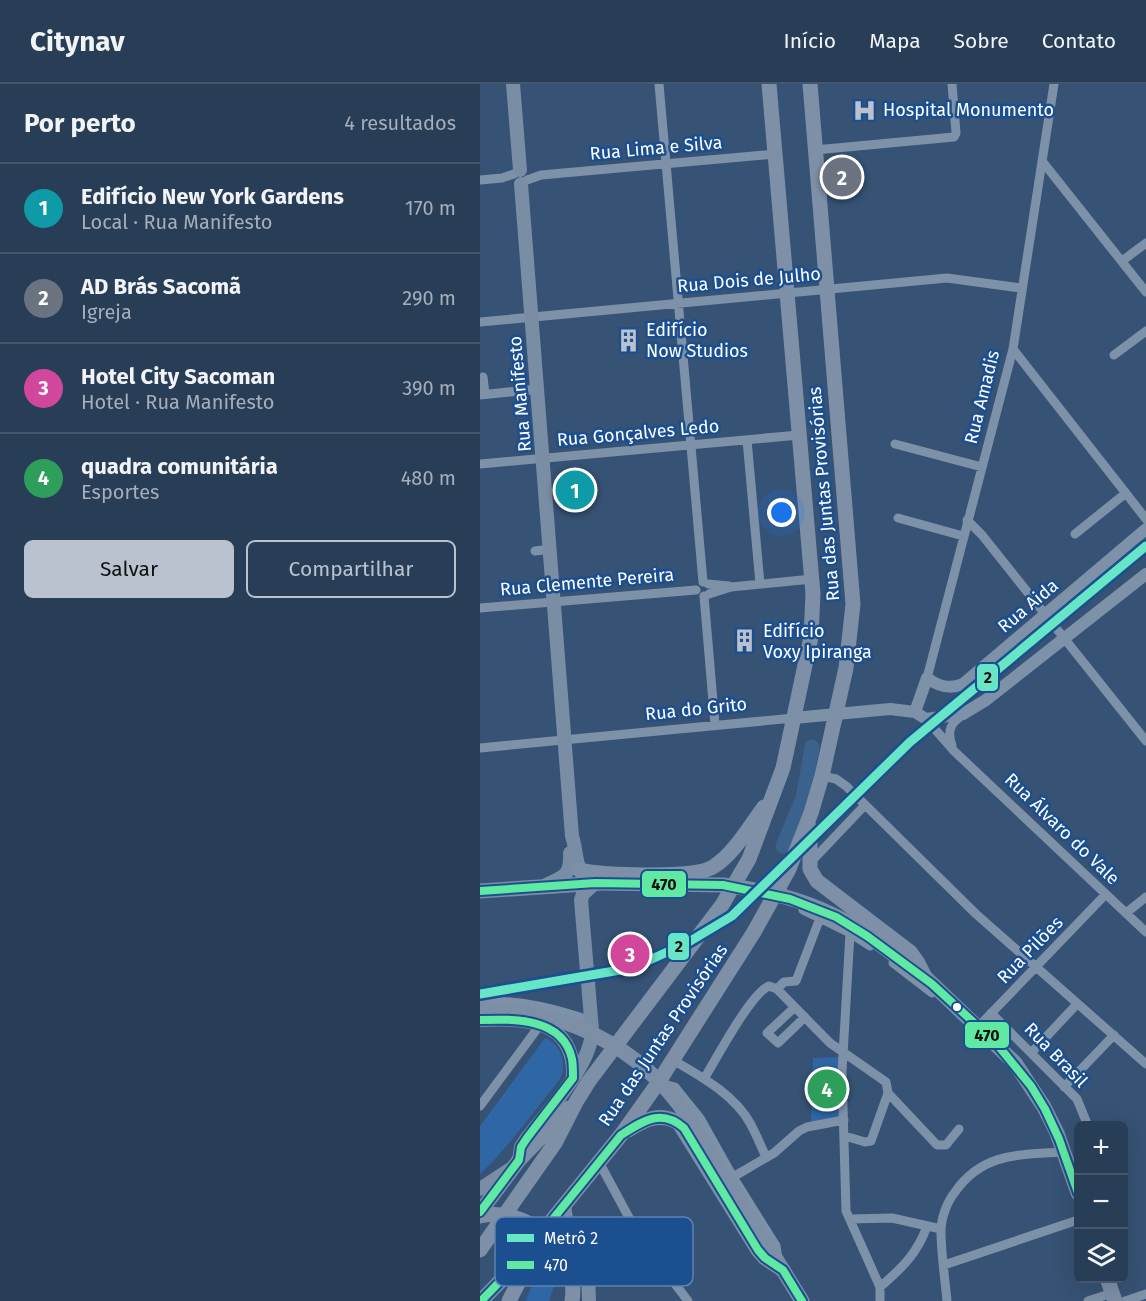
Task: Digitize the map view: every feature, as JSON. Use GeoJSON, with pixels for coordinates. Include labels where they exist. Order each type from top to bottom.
{"type":"FeatureCollection","features":[{"type":"Feature","properties":{"kind":"highway","name":"Rua das Juntas Provisórias"},"geometry":{"type":"LineString","coordinates":[[516,1164],[576,1102],[722,905],[749,859],[776,790],[799,717],[811,637],[812,579],[799,435],[792,293],[769,84]]}},
{"type":"Feature","properties":{"kind":"highway","name":"Rua das Juntas Provisórias"},"geometry":{"type":"LineString","coordinates":[[555,1217],[621,1135],[658,1083],[754,932],[789,869],[811,813],[822,776],[829,714],[850,641],[853,597],[822,290],[810,84]]}},
{"type":"Feature","properties":{"kind":"highway"},"geometry":{"type":"LineString","coordinates":[[579,870],[609,874],[689,874],[707,870],[721,861],[739,841],[776,790]]}},
{"type":"Feature","properties":{"kind":"highway"},"geometry":{"type":"LineString","coordinates":[[811,813],[810,863],[813,876],[910,952],[925,977]]}},
{"type":"Feature","properties":{"kind":"highway","name":"Rua das Juntas Provisórias"},"geometry":{"type":"LineString","coordinates":[[502,1217],[555,1143],[576,1102]]}},
{"type":"Feature","properties":{"kind":"highway"},"geometry":{"type":"LineString","coordinates":[[621,1135],[652,1118],[666,1117],[679,1123],[758,1250],[765,1258],[778,1262]]}},
{"type":"Feature","properties":{"kind":"highway"},"geometry":{"type":"LineString","coordinates":[[480,1214],[516,1164]]}},
{"type":"Feature","properties":{"kind":"highway"},"geometry":{"type":"LineString","coordinates":[[480,1214],[493,1213],[513,1217]]}},
{"type":"Feature","properties":{"kind":"highway","name":"Rua das Juntas Provisórias"},"geometry":{"type":"LineString","coordinates":[[480,1250],[495,1228]]}},
{"type":"Feature","properties":{"kind":"highway"},"geometry":{"type":"LineString","coordinates":[[481,1301],[496,1286]]}},
{"type":"Feature","properties":{"kind":"highway"},"geometry":{"type":"LineString","coordinates":[[509,1301],[515,1286]]}},
{"type":"Feature","properties":{"kind":"main road","name":"Rua Manifesto"},"geometry":{"type":"LineString","coordinates":[[513,84],[566,740]]}},
{"type":"Feature","properties":{"kind":"main road"},"geometry":{"type":"LineString","coordinates":[[566,740],[572,836],[579,870],[588,879],[598,883]]}},
{"type":"Feature","properties":{"kind":"main road"},"geometry":{"type":"LineString","coordinates":[[546,885],[565,876],[568,872],[572,836]]}},
{"type":"Feature","properties":{"kind":"main road"},"geometry":{"type":"LineString","coordinates":[[516,1164],[521,1147],[573,1077],[590,1049],[591,1021],[581,900],[583,894],[598,883]]}},
{"type":"Feature","properties":{"kind":"main road"},"geometry":{"type":"LineString","coordinates":[[480,891],[598,883],[723,885],[742,887],[791,899],[827,912],[852,925],[925,977],[1008,1056],[1044,1107],[1074,1181]]}},
{"type":"Feature","properties":{"kind":"main road"},"geometry":{"type":"LineString","coordinates":[[480,1010],[521,1012],[577,1026],[627,1053],[657,1078],[674,1096],[688,1117],[802,1301]]}},
{"type":"Feature","properties":{"kind":"main road"},"geometry":{"type":"LineString","coordinates":[[480,1020],[517,1020],[540,1025],[559,1033],[566,1040],[573,1060],[573,1077]]}},
{"type":"Feature","properties":{"kind":"main road","name":"Rua das Juntas Provisórias"},"geometry":{"type":"LineString","coordinates":[[480,1189],[516,1164]]}},
{"type":"Feature","properties":{"kind":"main road"},"geometry":{"type":"LineString","coordinates":[[564,1205],[566,1217]]}},
{"type":"Feature","properties":{"kind":"main road"},"geometry":{"type":"LineString","coordinates":[[589,1286],[590,1301]]}},
{"type":"Feature","properties":{"kind":"street"},"geometry":{"type":"LineString","coordinates":[[659,84],[715,725]]}},
{"type":"Feature","properties":{"kind":"street"},"geometry":{"type":"LineString","coordinates":[[815,150],[955,136],[952,84]]}},
{"type":"Feature","properties":{"kind":"street","name":"Rua Amadis"},"geometry":{"type":"LineString","coordinates":[[915,712],[927,678],[1013,349],[1054,84]]}},
{"type":"Feature","properties":{"kind":"street","name":"Rua Lima e Silva"},"geometry":{"type":"LineString","coordinates":[[480,180],[775,153]]}},
{"type":"Feature","properties":{"kind":"street"},"geometry":{"type":"LineString","coordinates":[[1042,160],[1146,292]]}},
{"type":"Feature","properties":{"kind":"street"},"geometry":{"type":"LineString","coordinates":[[1122,261],[1146,243]]}},
{"type":"Feature","properties":{"kind":"street","name":"Rua Dois de Julho"},"geometry":{"type":"LineString","coordinates":[[480,322],[947,278],[1022,288]]}},
{"type":"Feature","properties":{"kind":"street"},"geometry":{"type":"LineString","coordinates":[[1114,356],[1146,331]]}},
{"type":"Feature","properties":{"kind":"street"},"geometry":{"type":"LineString","coordinates":[[1013,349],[1146,519]]}},
{"type":"Feature","properties":{"kind":"street"},"geometry":{"type":"LineString","coordinates":[[483,377],[483,394],[538,389]]}},
{"type":"Feature","properties":{"kind":"street","name":"Rua Gonçalves Ledo"},"geometry":{"type":"LineString","coordinates":[[480,464],[799,435]]}},
{"type":"Feature","properties":{"kind":"street"},"geometry":{"type":"LineString","coordinates":[[747,440],[760,584]]}},
{"type":"Feature","properties":{"kind":"street"},"geometry":{"type":"LineString","coordinates":[[896,444],[982,467]]}},
{"type":"Feature","properties":{"kind":"street"},"geometry":{"type":"LineString","coordinates":[[1075,534],[1126,493]]}},
{"type":"Feature","properties":{"kind":"street"},"geometry":{"type":"LineString","coordinates":[[898,518],[963,536]]}},
{"type":"Feature","properties":{"kind":"street"},"geometry":{"type":"LineString","coordinates":[[967,520],[1046,614],[1146,741]]}},
{"type":"Feature","properties":{"kind":"street","name":"Rua Aida"},"geometry":{"type":"LineString","coordinates":[[927,678],[938,685],[952,688],[963,684],[1146,529]]}},
{"type":"Feature","properties":{"kind":"street"},"geometry":{"type":"LineString","coordinates":[[535,551],[551,549]]}},
{"type":"Feature","properties":{"kind":"street"},"geometry":{"type":"LineString","coordinates":[[954,750],[949,730],[955,720],[986,700],[1146,574]]}},
{"type":"Feature","properties":{"kind":"street","name":"Rua Clemente Pereira"},"geometry":{"type":"LineString","coordinates":[[480,608],[812,579]]}},
{"type":"Feature","properties":{"kind":"street","name":"Rua do Grito"},"geometry":{"type":"LineString","coordinates":[[480,748],[881,709],[915,712]]}},
{"type":"Feature","properties":{"kind":"street","name":"Rua Álvaro do Vale"},"geometry":{"type":"LineString","coordinates":[[915,712],[926,719],[954,750],[1146,932]]}},
{"type":"Feature","properties":{"kind":"street"},"geometry":{"type":"LineString","coordinates":[[926,719],[963,714]]}},
{"type":"Feature","properties":{"kind":"street"},"geometry":{"type":"LineString","coordinates":[[822,776],[841,781],[976,914],[1146,1064]]}},
{"type":"Feature","properties":{"kind":"street"},"geometry":{"type":"LineString","coordinates":[[810,863],[865,805]]}},
{"type":"Feature","properties":{"kind":"street"},"geometry":{"type":"LineString","coordinates":[[789,869],[789,891],[794,905],[850,933],[946,1003],[958,1008]]}},
{"type":"Feature","properties":{"kind":"street","name":"Rua Pilões"},"geometry":{"type":"LineString","coordinates":[[978,1027],[1105,895]]}},
{"type":"Feature","properties":{"kind":"street"},"geometry":{"type":"LineString","coordinates":[[1126,913],[1146,897]]}},
{"type":"Feature","properties":{"kind":"street"},"geometry":{"type":"LineString","coordinates":[[777,989],[784,982],[796,981],[820,918]]}},
{"type":"Feature","properties":{"kind":"street"},"geometry":{"type":"LineString","coordinates":[[850,933],[842,1050],[846,1211],[880,1287],[880,1301]]}},
{"type":"Feature","properties":{"kind":"street"},"geometry":{"type":"LineString","coordinates":[[704,1079],[759,993],[770,986],[777,989],[830,1043],[886,1082],[888,1090],[937,1145],[946,1145],[959,1129]]}},
{"type":"Feature","properties":{"kind":"street"},"geometry":{"type":"LineString","coordinates":[[480,1001],[520,1002],[542,1006],[591,1021]]}},
{"type":"Feature","properties":{"kind":"street"},"geometry":{"type":"LineString","coordinates":[[1031,1053],[1077,1004]]}},
{"type":"Feature","properties":{"kind":"street"},"geometry":{"type":"LineString","coordinates":[[795,1007],[767,1033],[778,1043],[805,1017]]}},
{"type":"Feature","properties":{"kind":"street","name":"Rua Brasil"},"geometry":{"type":"LineString","coordinates":[[991,1013],[1077,1099],[1086,1121]]}},
{"type":"Feature","properties":{"kind":"street"},"geometry":{"type":"LineString","coordinates":[[480,1106],[540,1025]]}},
{"type":"Feature","properties":{"kind":"street"},"geometry":{"type":"LineString","coordinates":[[1064,1087],[1114,1035]]}},
{"type":"Feature","properties":{"kind":"street"},"geometry":{"type":"LineString","coordinates":[[673,1060],[728,1097],[749,1121],[766,1158]]}},
{"type":"Feature","properties":{"kind":"street"},"geometry":{"type":"LineString","coordinates":[[658,1083],[671,1085],[700,1118],[776,1246],[778,1262]]}},
{"type":"Feature","properties":{"kind":"street"},"geometry":{"type":"LineString","coordinates":[[845,1136],[865,1142],[871,1141],[888,1090]]}},
{"type":"Feature","properties":{"kind":"street"},"geometry":{"type":"LineString","coordinates":[[733,1177],[766,1158],[807,1127],[844,1120]]}},
{"type":"Feature","properties":{"kind":"street"},"geometry":{"type":"LineString","coordinates":[[947,1301],[941,1229],[951,1198],[963,1180],[980,1166],[999,1159],[1064,1152]]}},
{"type":"Feature","properties":{"kind":"street"},"geometry":{"type":"LineString","coordinates":[[598,1162],[628,1217]]}},
{"type":"Feature","properties":{"kind":"street"},"geometry":{"type":"LineString","coordinates":[[850,1219],[892,1218],[941,1229]]}},
{"type":"Feature","properties":{"kind":"street"},"geometry":{"type":"LineString","coordinates":[[944,1265],[1074,1221]]}},
{"type":"Feature","properties":{"kind":"street"},"geometry":{"type":"LineString","coordinates":[[880,1287],[912,1257],[920,1246],[927,1226]]}},
{"type":"Feature","properties":{"kind":"street"},"geometry":{"type":"LineString","coordinates":[[677,1286],[688,1301]]}},
{"type":"Feature","properties":{"kind":"street"},"geometry":{"type":"LineString","coordinates":[[1088,1301],[1115,1293],[1146,1294]]}},
{"type":"Feature","properties":{"kind":"shaded area"},"geometry":{"type":"Polygon","coordinates":[[[545,1038],[558,1048],[561,1054],[563,1071],[561,1077],[512,1140],[480,1174],[480,1126],[545,1038]]]}},
{"type":"Feature","properties":{"kind":"shaded area"},"geometry":{"type":"Polygon","coordinates":[[[841,1057],[844,1120],[811,1124],[813,1058],[841,1057]]]}},
{"type":"Feature","properties":{"kind":"shaded area"},"geometry":{"type":"Polygon","coordinates":[[[531,1286],[554,1286],[549,1301],[526,1301],[531,1286]]]}},
{"type":"Feature","properties":{"kind":"waterway"},"geometry":{"type":"LineString","coordinates":[[783,846],[803,798],[812,747]]}},
{"type":"Feature","properties":{"kind":"metro line","name":"2"},"geometry":{"type":"LineString","coordinates":[[480,994],[632,968],[687,943],[732,916],[910,742],[1146,546]]}},
{"type":"Feature","properties":{"kind":"transit line","name":"470"},"geometry":{"type":"LineString","coordinates":[[480,891],[595,883],[723,885],[790,899],[836,917],[867,936],[932,984],[996,1043],[1031,1086],[1045,1109],[1059,1139],[1074,1182]]}},
{"type":"Feature","properties":{"kind":"transit line","name":"470"},"geometry":{"type":"LineString","coordinates":[[480,1020],[521,1021],[548,1028],[567,1045],[572,1059],[573,1078],[527,1138],[521,1147],[519,1160],[480,1212]]}},
{"type":"Feature","properties":{"kind":"transit line","name":"470"},"geometry":{"type":"LineString","coordinates":[[555,1217],[621,1135],[645,1121],[668,1119],[684,1128],[758,1250],[765,1258],[783,1270],[802,1301]]}},
{"type":"Feature","properties":{"kind":"transit line","name":"470"},"geometry":{"type":"LineString","coordinates":[[481,1301],[496,1286]]}},
{"type":"Feature","properties":{"kind":"place","name":"Hospital Monumento"},"geometry":{"type":"Point","coordinates":[865,110]}},
{"type":"Feature","properties":{"kind":"place","name":"AD Brás Sacomã"},"geometry":{"type":"Point","coordinates":[842,177]}},
{"type":"Feature","properties":{"kind":"place","name":"Edifício Now Studios"},"geometry":{"type":"Point","coordinates":[628,340]}},
{"type":"Feature","properties":{"kind":"place","name":"Edifício New York Gardens"},"geometry":{"type":"Point","coordinates":[575,490]}},
{"type":"Feature","properties":{"kind":"place","name":"Edifício Voxy Ipiranga"},"geometry":{"type":"Point","coordinates":[745,641]}},
{"type":"Feature","properties":{"kind":"place","name":"Hotel City Sacoman"},"geometry":{"type":"Point","coordinates":[630,954]}},
{"type":"Feature","properties":{"kind":"place","name":"quadra comunitária"},"geometry":{"type":"Point","coordinates":[827,1089]}}]}
